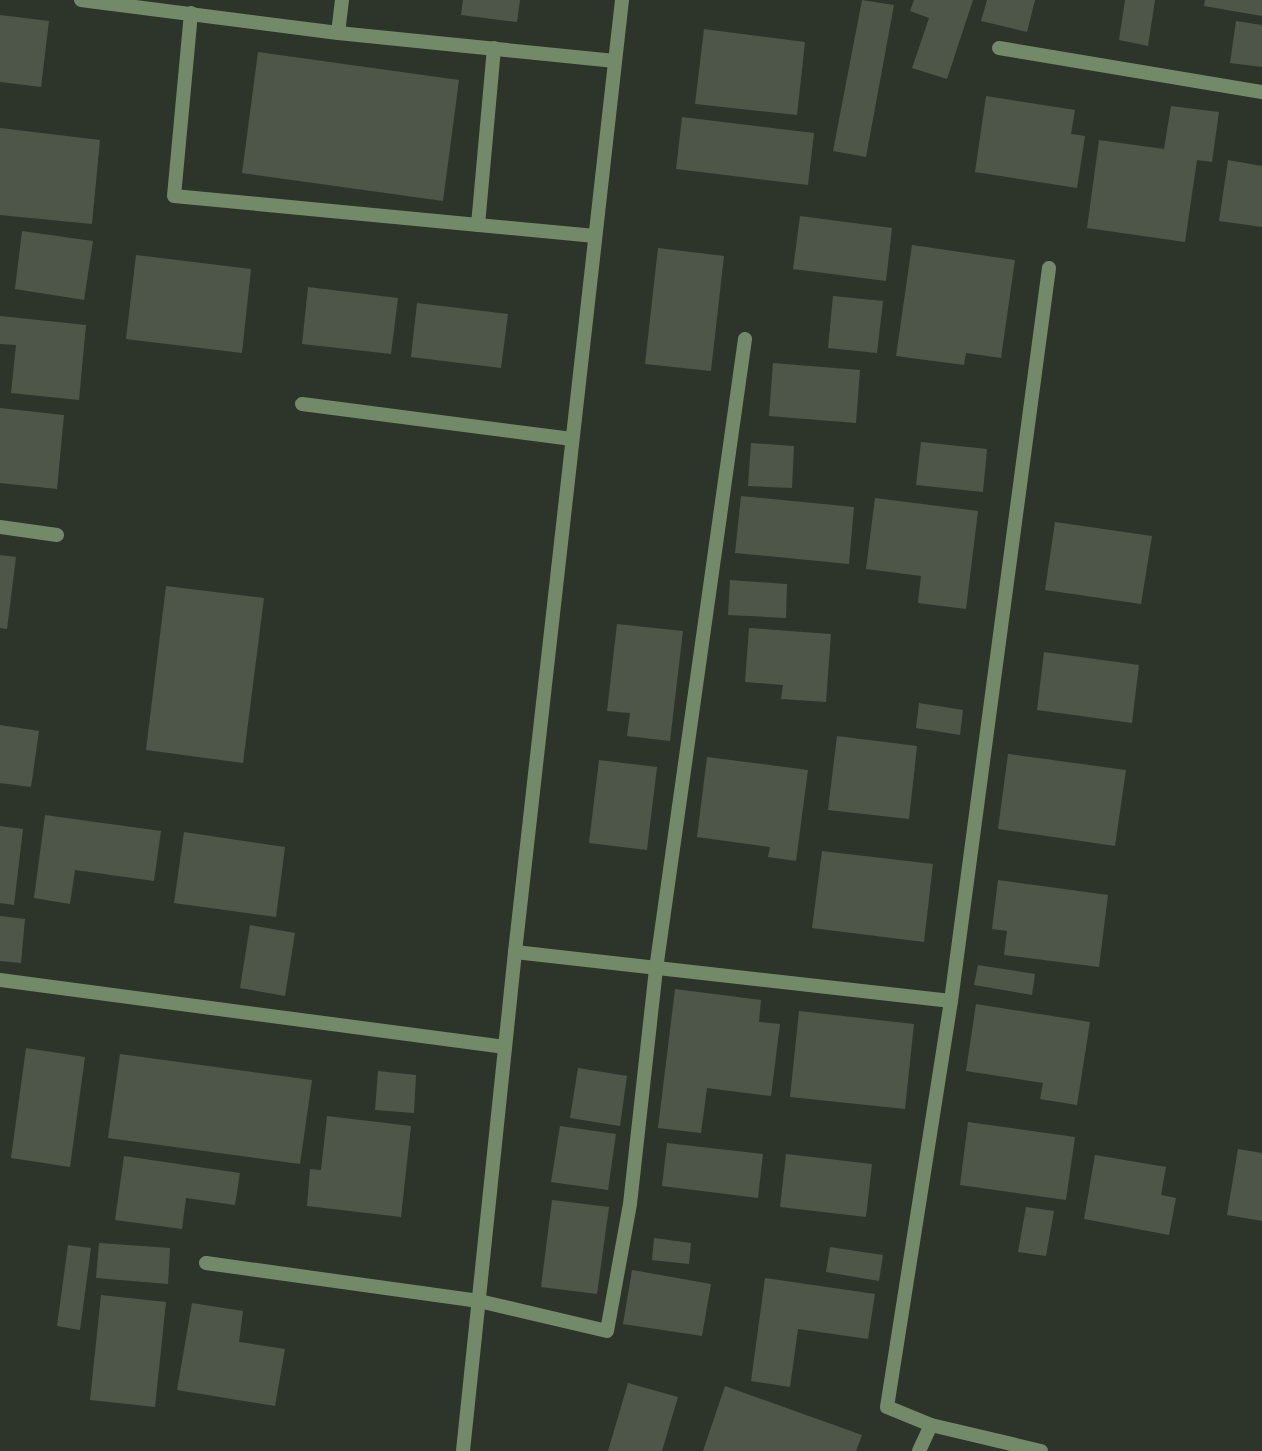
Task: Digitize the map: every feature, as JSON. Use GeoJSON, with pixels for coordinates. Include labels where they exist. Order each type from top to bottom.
{"type":"FeatureCollection","features":[{"type":"Feature","properties":{"kind":"street"},"geometry":{"type":"LineString","coordinates":[[80,0],[338,33],[615,61]]}},
{"type":"Feature","properties":{"kind":"street"},"geometry":{"type":"LineString","coordinates":[[338,33],[342,0]]}},
{"type":"Feature","properties":{"kind":"street"},"geometry":{"type":"LineString","coordinates":[[463,1451],[514,952],[622,0]]}},
{"type":"Feature","properties":{"kind":"street"},"geometry":{"type":"LineString","coordinates":[[191,13],[174,197],[595,236]]}},
{"type":"Feature","properties":{"kind":"street"},"geometry":{"type":"LineString","coordinates":[[478,225],[494,48]]}},
{"type":"Feature","properties":{"kind":"street"},"geometry":{"type":"LineString","coordinates":[[999,48],[1262,92]]}},
{"type":"Feature","properties":{"kind":"street"},"geometry":{"type":"LineString","coordinates":[[1041,1451],[931,1425],[887,1406],[951,1001],[1049,268]]}},
{"type":"Feature","properties":{"kind":"street"},"geometry":{"type":"LineString","coordinates":[[206,1263],[479,1301],[607,1331],[630,1204],[656,968],[746,338]]}},
{"type":"Feature","properties":{"kind":"street"},"geometry":{"type":"LineString","coordinates":[[302,404],[572,439]]}},
{"type":"Feature","properties":{"kind":"street"},"geometry":{"type":"LineString","coordinates":[[0,527],[57,535]]}},
{"type":"Feature","properties":{"kind":"street"},"geometry":{"type":"LineString","coordinates":[[514,952],[951,1001]]}},
{"type":"Feature","properties":{"kind":"street"},"geometry":{"type":"LineString","coordinates":[[0,980],[505,1047]]}},
{"type":"Feature","properties":{"kind":"street"},"geometry":{"type":"LineString","coordinates":[[919,1451],[931,1425]]}},
{"type":"Feature","properties":{"kind":"building"},"geometry":{"type":"Polygon","coordinates":[[[463,0],[520,0],[517,22],[461,15],[463,0]]]}},
{"type":"Feature","properties":{"kind":"building"},"geometry":{"type":"Polygon","coordinates":[[[862,0],[894,5],[866,157],[833,151],[862,0]]]}},
{"type":"Feature","properties":{"kind":"building"},"geometry":{"type":"Polygon","coordinates":[[[914,0],[973,0],[947,79],[912,68],[929,18],[910,11],[914,0]]]}},
{"type":"Feature","properties":{"kind":"building"},"geometry":{"type":"Polygon","coordinates":[[[987,0],[1035,0],[1027,32],[981,21],[987,0]]]}},
{"type":"Feature","properties":{"kind":"building"},"geometry":{"type":"Polygon","coordinates":[[[1125,0],[1155,0],[1148,46],[1119,40],[1125,0]]]}},
{"type":"Feature","properties":{"kind":"building"},"geometry":{"type":"Polygon","coordinates":[[[1205,0],[1262,0],[1262,16],[1204,6],[1205,0]]]}},
{"type":"Feature","properties":{"kind":"building"},"geometry":{"type":"Polygon","coordinates":[[[0,15],[49,21],[41,87],[0,82],[0,15]]]}},
{"type":"Feature","properties":{"kind":"building"},"geometry":{"type":"Polygon","coordinates":[[[1236,21],[1262,25],[1262,67],[1230,63],[1236,21]]]}},
{"type":"Feature","properties":{"kind":"building"},"geometry":{"type":"Polygon","coordinates":[[[704,29],[805,42],[797,115],[695,104],[704,29]]]}},
{"type":"Feature","properties":{"kind":"building"},"geometry":{"type":"Polygon","coordinates":[[[258,52],[459,80],[443,201],[242,173],[258,52]]]}},
{"type":"Feature","properties":{"kind":"building"},"geometry":{"type":"Polygon","coordinates":[[[986,96],[1075,110],[1071,134],[1085,136],[1077,188],[975,172],[986,96]]]}},
{"type":"Feature","properties":{"kind":"building"},"geometry":{"type":"Polygon","coordinates":[[[1171,106],[1219,112],[1212,162],[1197,160],[1185,242],[1087,228],[1099,140],[1164,149],[1171,106]]]}},
{"type":"Feature","properties":{"kind":"building"},"geometry":{"type":"Polygon","coordinates":[[[682,117],[814,133],[808,185],[676,169],[682,117]]]}},
{"type":"Feature","properties":{"kind":"building"},"geometry":{"type":"Polygon","coordinates":[[[0,128],[100,140],[92,224],[0,215],[0,128]]]}},
{"type":"Feature","properties":{"kind":"building"},"geometry":{"type":"Polygon","coordinates":[[[1228,160],[1262,166],[1262,227],[1219,221],[1228,160]]]}},
{"type":"Feature","properties":{"kind":"building"},"geometry":{"type":"Polygon","coordinates":[[[800,216],[892,228],[886,281],[793,269],[800,216]]]}},
{"type":"Feature","properties":{"kind":"building"},"geometry":{"type":"Polygon","coordinates":[[[22,231],[93,241],[84,300],[15,289],[22,231]]]}},
{"type":"Feature","properties":{"kind":"building"},"geometry":{"type":"Polygon","coordinates":[[[912,245],[1015,260],[1001,358],[966,353],[964,365],[896,356],[912,245]]]}},
{"type":"Feature","properties":{"kind":"building"},"geometry":{"type":"Polygon","coordinates":[[[658,248],[724,256],[711,371],[645,364],[658,248]]]}},
{"type":"Feature","properties":{"kind":"building"},"geometry":{"type":"Polygon","coordinates":[[[136,255],[251,269],[242,353],[126,339],[136,255]]]}},
{"type":"Feature","properties":{"kind":"building"},"geometry":{"type":"Polygon","coordinates":[[[308,287],[398,298],[391,354],[302,344],[308,287]]]}},
{"type":"Feature","properties":{"kind":"building"},"geometry":{"type":"Polygon","coordinates":[[[833,296],[883,301],[877,353],[828,348],[833,296]]]}},
{"type":"Feature","properties":{"kind":"building"},"geometry":{"type":"Polygon","coordinates":[[[417,303],[508,314],[501,368],[411,357],[417,303]]]}},
{"type":"Feature","properties":{"kind":"building"},"geometry":{"type":"Polygon","coordinates":[[[0,316],[86,325],[79,400],[11,393],[16,345],[0,344],[0,316]]]}},
{"type":"Feature","properties":{"kind":"building"},"geometry":{"type":"Polygon","coordinates":[[[773,363],[860,370],[856,423],[769,416],[773,363]]]}},
{"type":"Feature","properties":{"kind":"building"},"geometry":{"type":"Polygon","coordinates":[[[0,408],[64,415],[57,489],[0,483],[0,408]]]}},
{"type":"Feature","properties":{"kind":"building"},"geometry":{"type":"Polygon","coordinates":[[[921,442],[987,449],[983,492],[916,485],[921,442]]]}},
{"type":"Feature","properties":{"kind":"building"},"geometry":{"type":"Polygon","coordinates":[[[751,443],[794,446],[792,488],[748,486],[751,443]]]}},
{"type":"Feature","properties":{"kind":"building"},"geometry":{"type":"Polygon","coordinates":[[[741,496],[854,507],[849,564],[735,553],[741,496]]]}},
{"type":"Feature","properties":{"kind":"building"},"geometry":{"type":"Polygon","coordinates":[[[875,498],[978,511],[966,609],[918,603],[921,576],[866,569],[875,498]]]}},
{"type":"Feature","properties":{"kind":"building"},"geometry":{"type":"Polygon","coordinates":[[[1055,522],[1152,536],[1141,604],[1045,590],[1055,522]]]}},
{"type":"Feature","properties":{"kind":"building"},"geometry":{"type":"Polygon","coordinates":[[[0,555],[16,557],[7,629],[0,628],[0,555]]]}},
{"type":"Feature","properties":{"kind":"building"},"geometry":{"type":"Polygon","coordinates":[[[730,580],[787,584],[786,618],[728,615],[730,580]]]}},
{"type":"Feature","properties":{"kind":"building"},"geometry":{"type":"Polygon","coordinates":[[[166,586],[264,598],[243,763],[146,750],[166,586]]]}},
{"type":"Feature","properties":{"kind":"building"},"geometry":{"type":"Polygon","coordinates":[[[617,624],[683,631],[670,741],[627,736],[630,713],[607,711],[617,624]]]}},
{"type":"Feature","properties":{"kind":"building"},"geometry":{"type":"Polygon","coordinates":[[[749,628],[831,634],[826,702],[781,699],[783,685],[745,682],[749,628]]]}},
{"type":"Feature","properties":{"kind":"building"},"geometry":{"type":"Polygon","coordinates":[[[1044,652],[1139,665],[1132,723],[1037,710],[1044,652]]]}},
{"type":"Feature","properties":{"kind":"building"},"geometry":{"type":"Polygon","coordinates":[[[919,703],[963,710],[960,735],[916,728],[919,703]]]}},
{"type":"Feature","properties":{"kind":"building"},"geometry":{"type":"Polygon","coordinates":[[[0,725],[39,731],[31,787],[0,783],[0,725]]]}},
{"type":"Feature","properties":{"kind":"building"},"geometry":{"type":"Polygon","coordinates":[[[837,736],[917,746],[909,819],[828,810],[837,736]]]}},
{"type":"Feature","properties":{"kind":"building"},"geometry":{"type":"Polygon","coordinates":[[[1008,754],[1126,770],[1115,846],[998,829],[1008,754]]]}},
{"type":"Feature","properties":{"kind":"building"},"geometry":{"type":"Polygon","coordinates":[[[707,757],[808,770],[796,861],[768,857],[770,847],[697,837],[707,757]]]}},
{"type":"Feature","properties":{"kind":"building"},"geometry":{"type":"Polygon","coordinates":[[[599,760],[657,767],[647,850],[589,843],[599,760]]]}},
{"type":"Feature","properties":{"kind":"building"},"geometry":{"type":"Polygon","coordinates":[[[45,815],[161,831],[154,881],[75,870],[70,904],[34,898],[45,815]]]}},
{"type":"Feature","properties":{"kind":"building"},"geometry":{"type":"Polygon","coordinates":[[[0,826],[23,829],[14,905],[0,903],[0,826]]]}},
{"type":"Feature","properties":{"kind":"building"},"geometry":{"type":"Polygon","coordinates":[[[184,832],[285,847],[276,917],[174,903],[184,832]]]}},
{"type":"Feature","properties":{"kind":"building"},"geometry":{"type":"Polygon","coordinates":[[[822,851],[933,864],[924,942],[812,928],[822,851]]]}},
{"type":"Feature","properties":{"kind":"building"},"geometry":{"type":"Polygon","coordinates":[[[998,880],[1108,895],[1099,967],[1004,955],[1007,931],[992,929],[998,880]]]}},
{"type":"Feature","properties":{"kind":"building"},"geometry":{"type":"Polygon","coordinates":[[[0,916],[25,919],[21,963],[0,961],[0,916]]]}},
{"type":"Feature","properties":{"kind":"building"},"geometry":{"type":"Polygon","coordinates":[[[250,925],[295,933],[285,996],[240,988],[250,925]]]}},
{"type":"Feature","properties":{"kind":"building"},"geometry":{"type":"Polygon","coordinates":[[[978,965],[1035,974],[1032,995],[974,985],[978,965]]]}},
{"type":"Feature","properties":{"kind":"building"},"geometry":{"type":"Polygon","coordinates":[[[675,989],[761,1000],[759,1022],[780,1024],[771,1096],[707,1088],[701,1133],[658,1128],[675,989]]]}},
{"type":"Feature","properties":{"kind":"building"},"geometry":{"type":"Polygon","coordinates":[[[976,1004],[1090,1022],[1077,1105],[1040,1099],[1043,1083],[966,1071],[976,1004]]]}},
{"type":"Feature","properties":{"kind":"building"},"geometry":{"type":"Polygon","coordinates":[[[799,1011],[914,1024],[905,1109],[790,1097],[799,1011]]]}},
{"type":"Feature","properties":{"kind":"building"},"geometry":{"type":"Polygon","coordinates":[[[26,1048],[85,1057],[70,1167],[11,1158],[26,1048]]]}},
{"type":"Feature","properties":{"kind":"building"},"geometry":{"type":"Polygon","coordinates":[[[120,1054],[312,1080],[300,1164],[108,1138],[120,1054]]]}},
{"type":"Feature","properties":{"kind":"building"},"geometry":{"type":"Polygon","coordinates":[[[578,1068],[627,1076],[620,1126],[570,1118],[578,1068]]]}},
{"type":"Feature","properties":{"kind":"building"},"geometry":{"type":"Polygon","coordinates":[[[378,1071],[416,1075],[414,1113],[375,1110],[378,1071]]]}},
{"type":"Feature","properties":{"kind":"building"},"geometry":{"type":"Polygon","coordinates":[[[327,1116],[411,1126],[401,1217],[307,1206],[310,1169],[321,1170],[327,1116]]]}},
{"type":"Feature","properties":{"kind":"building"},"geometry":{"type":"Polygon","coordinates":[[[968,1122],[1075,1137],[1066,1200],[960,1185],[968,1122]]]}},
{"type":"Feature","properties":{"kind":"building"},"geometry":{"type":"Polygon","coordinates":[[[560,1126],[616,1134],[608,1190],[551,1182],[560,1126]]]}},
{"type":"Feature","properties":{"kind":"building"},"geometry":{"type":"Polygon","coordinates":[[[667,1143],[763,1154],[758,1198],[662,1186],[667,1143]]]}},
{"type":"Feature","properties":{"kind":"building"},"geometry":{"type":"Polygon","coordinates":[[[1238,1149],[1262,1153],[1262,1221],[1227,1215],[1238,1149]]]}},
{"type":"Feature","properties":{"kind":"building"},"geometry":{"type":"Polygon","coordinates":[[[786,1154],[872,1164],[866,1217],[780,1207],[786,1154]]]}},
{"type":"Feature","properties":{"kind":"building"},"geometry":{"type":"Polygon","coordinates":[[[1095,1155],[1166,1167],[1161,1195],[1176,1198],[1169,1235],[1084,1219],[1095,1155]]]}},
{"type":"Feature","properties":{"kind":"building"},"geometry":{"type":"Polygon","coordinates":[[[124,1156],[240,1173],[235,1205],[186,1198],[182,1229],[115,1220],[124,1156]]]}},
{"type":"Feature","properties":{"kind":"building"},"geometry":{"type":"Polygon","coordinates":[[[552,1200],[609,1207],[597,1294],[541,1287],[552,1200]]]}},
{"type":"Feature","properties":{"kind":"building"},"geometry":{"type":"Polygon","coordinates":[[[1026,1207],[1054,1211],[1046,1256],[1018,1252],[1026,1207]]]}},
{"type":"Feature","properties":{"kind":"building"},"geometry":{"type":"Polygon","coordinates":[[[654,1238],[691,1243],[689,1264],[652,1260],[654,1238]]]}},
{"type":"Feature","properties":{"kind":"building"},"geometry":{"type":"Polygon","coordinates":[[[99,1243],[170,1248],[168,1284],[96,1278],[99,1243]]]}},
{"type":"Feature","properties":{"kind":"building"},"geometry":{"type":"Polygon","coordinates":[[[68,1245],[91,1248],[80,1330],[57,1326],[68,1245]]]}},
{"type":"Feature","properties":{"kind":"building"},"geometry":{"type":"Polygon","coordinates":[[[830,1247],[883,1255],[879,1281],[826,1272],[830,1247]]]}},
{"type":"Feature","properties":{"kind":"building"},"geometry":{"type":"Polygon","coordinates":[[[632,1270],[711,1284],[702,1336],[623,1324],[632,1270]]]}},
{"type":"Feature","properties":{"kind":"building"},"geometry":{"type":"Polygon","coordinates":[[[765,1278],[875,1294],[868,1339],[798,1329],[790,1387],[751,1381],[765,1278]]]}},
{"type":"Feature","properties":{"kind":"building"},"geometry":{"type":"Polygon","coordinates":[[[101,1295],[166,1302],[155,1407],[90,1400],[101,1295]]]}},
{"type":"Feature","properties":{"kind":"building"},"geometry":{"type":"Polygon","coordinates":[[[192,1303],[243,1311],[239,1342],[285,1349],[275,1406],[177,1390],[192,1303]]]}},
{"type":"Feature","properties":{"kind":"building"},"geometry":{"type":"Polygon","coordinates":[[[628,1383],[678,1397],[662,1451],[608,1451],[628,1383]]]}},
{"type":"Feature","properties":{"kind":"building"},"geometry":{"type":"Polygon","coordinates":[[[725,1386],[862,1435],[856,1451],[703,1451],[725,1386]]]}}]}
